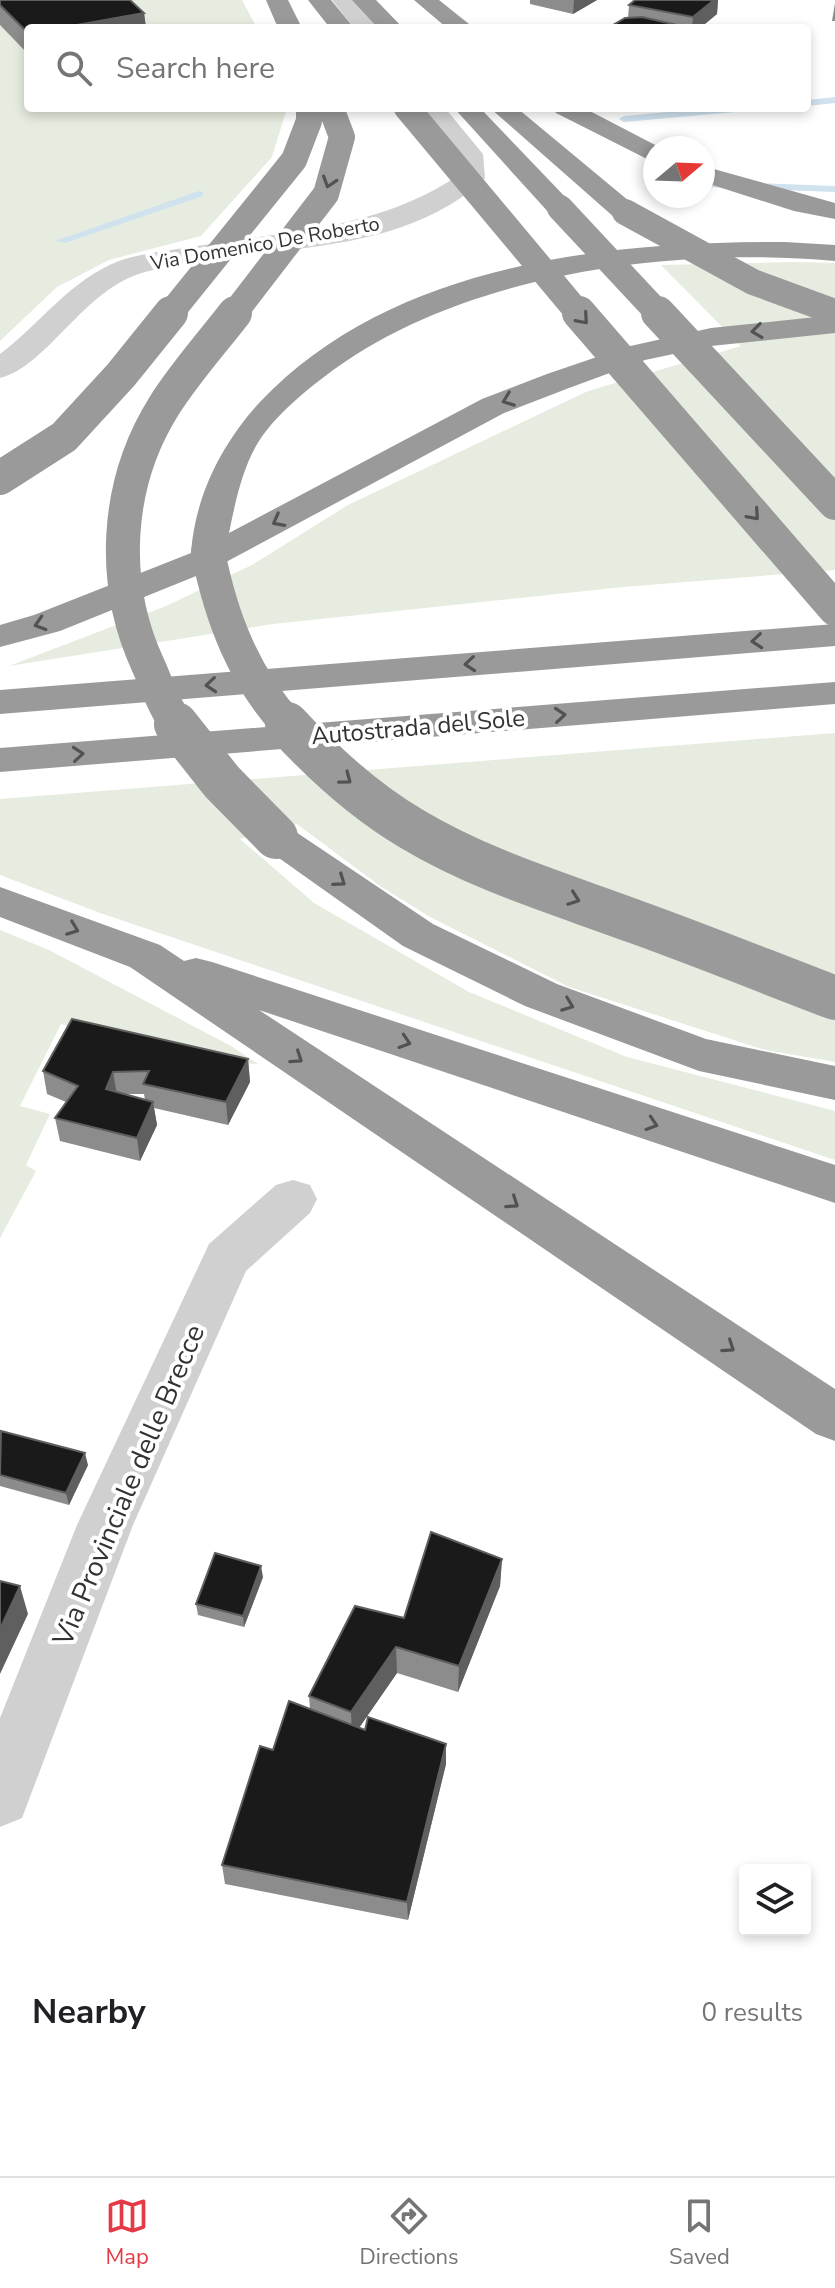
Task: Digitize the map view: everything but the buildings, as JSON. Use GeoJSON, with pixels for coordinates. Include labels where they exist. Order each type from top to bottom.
{"type":"FeatureCollection","features":[{"type":"Feature","properties":{"kind":"highway"},"geometry":{"type":"LineString","coordinates":[[277,0],[288,24]]}},
{"type":"Feature","properties":{"kind":"highway"},"geometry":{"type":"LineString","coordinates":[[319,0],[339,24]]}},
{"type":"Feature","properties":{"kind":"highway"},"geometry":{"type":"LineString","coordinates":[[363,0],[382,24]]}},
{"type":"Feature","properties":{"kind":"highway"},"geometry":{"type":"LineString","coordinates":[[425,0],[457,24]]}},
{"type":"Feature","properties":{"kind":"highway"},"geometry":{"type":"LineString","coordinates":[[0,478],[64,437],[121,375],[294,160],[309,121],[309,112]]}},
{"type":"Feature","properties":{"kind":"highway"},"geometry":{"type":"LineString","coordinates":[[333,112],[342,137],[326,194],[163,407],[133,473],[122,541],[123,585],[137,641],[174,721],[222,782],[276,837],[418,935],[541,995],[699,1054],[835,1083]]}},
{"type":"Feature","properties":{"kind":"highway"},"geometry":{"type":"LineString","coordinates":[[410,112],[506,230],[835,609]]}},
{"type":"Feature","properties":{"kind":"highway"},"geometry":{"type":"LineString","coordinates":[[470,112],[835,503]]}},
{"type":"Feature","properties":{"kind":"highway"},"geometry":{"type":"LineString","coordinates":[[507,112],[625,212],[707,261],[802,303],[835,312]]}},
{"type":"Feature","properties":{"kind":"highway"},"geometry":{"type":"LineString","coordinates":[[573,112],[643,149]]}},
{"type":"Feature","properties":{"kind":"highway"},"geometry":{"type":"LineString","coordinates":[[715,178],[804,205],[835,211]]}},
{"type":"Feature","properties":{"kind":"highway"},"geometry":{"type":"LineString","coordinates":[[835,253],[737,251],[631,256],[505,279],[424,306],[365,335],[302,376],[248,434],[222,486],[208,552],[214,594],[228,634],[247,672],[274,711],[336,772],[411,829],[505,874],[835,998]]}},
{"type":"Feature","properties":{"kind":"highway"},"geometry":{"type":"LineString","coordinates":[[0,636],[47,623],[199,563],[493,406],[558,381],[637,353],[711,337],[835,324]]}},
{"type":"Feature","properties":{"kind":"highway"},"geometry":{"type":"LineString","coordinates":[[0,702],[835,635]]}},
{"type":"Feature","properties":{"kind":"highway","name":"Autostrada del Sole"},"geometry":{"type":"LineString","coordinates":[[0,760],[835,693]]}},
{"type":"Feature","properties":{"kind":"highway"},"geometry":{"type":"LineString","coordinates":[[0,901],[145,956],[835,1184]]}},
{"type":"Feature","properties":{"kind":"highway"},"geometry":{"type":"LineString","coordinates":[[145,956],[835,1418]]}},
{"type":"Feature","properties":{"kind":"street"},"geometry":{"type":"LineString","coordinates":[[343,0],[379,24]]}},
{"type":"Feature","properties":{"kind":"street","name":"Via Domenico De Roberto"},"geometry":{"type":"LineString","coordinates":[[0,369],[28,350],[93,284],[129,267],[216,250],[321,236],[395,219],[452,195],[472,178],[470,154],[435,112]]}},
{"type":"Feature","properties":{"kind":"street","name":"Via Provinciale delle Brecce"},"geometry":{"type":"LineString","coordinates":[[0,1796],[105,1525],[227,1258],[293,1199]]}},
{"type":"Feature","properties":{"kind":"shaded area"},"geometry":{"type":"Polygon","coordinates":[[[106,0],[242,0],[255,24],[133,24],[106,0]]]}},
{"type":"Feature","properties":{"kind":"shaded area"},"geometry":{"type":"Polygon","coordinates":[[[0,25],[24,50],[24,112],[286,112],[272,157],[201,236],[109,260],[57,287],[0,341],[0,25]]]}},
{"type":"Feature","properties":{"kind":"shaded area"},"geometry":{"type":"Polygon","coordinates":[[[835,263],[835,570],[623,587],[273,624],[9,666],[166,606],[252,565],[348,505],[588,391],[741,346],[661,265],[835,263]]]}},
{"type":"Feature","properties":{"kind":"shaded area"},"geometry":{"type":"Polygon","coordinates":[[[835,733],[835,1062],[765,1050],[569,987],[430,917],[380,886],[297,824],[240,839],[314,903],[469,992],[627,1057],[835,1111],[835,1160],[100,913],[0,875],[0,799],[835,733]]]}},
{"type":"Feature","properties":{"kind":"shaded area"},"geometry":{"type":"Polygon","coordinates":[[[0,930],[49,950],[231,1046],[258,1064],[206,1061],[61,1024],[20,1106],[50,1114],[26,1165],[36,1171],[0,1238],[0,930]]]}},
{"type":"Feature","properties":{"kind":"waterway"},"geometry":{"type":"LineString","coordinates":[[811,103],[835,100]]}},
{"type":"Feature","properties":{"kind":"waterway"},"geometry":{"type":"LineString","coordinates":[[624,119],[702,112]]}},
{"type":"Feature","properties":{"kind":"waterway"},"geometry":{"type":"LineString","coordinates":[[715,184],[835,189]]}},
{"type":"Feature","properties":{"kind":"waterway"},"geometry":{"type":"LineString","coordinates":[[61,241],[199,194]]}}]}
